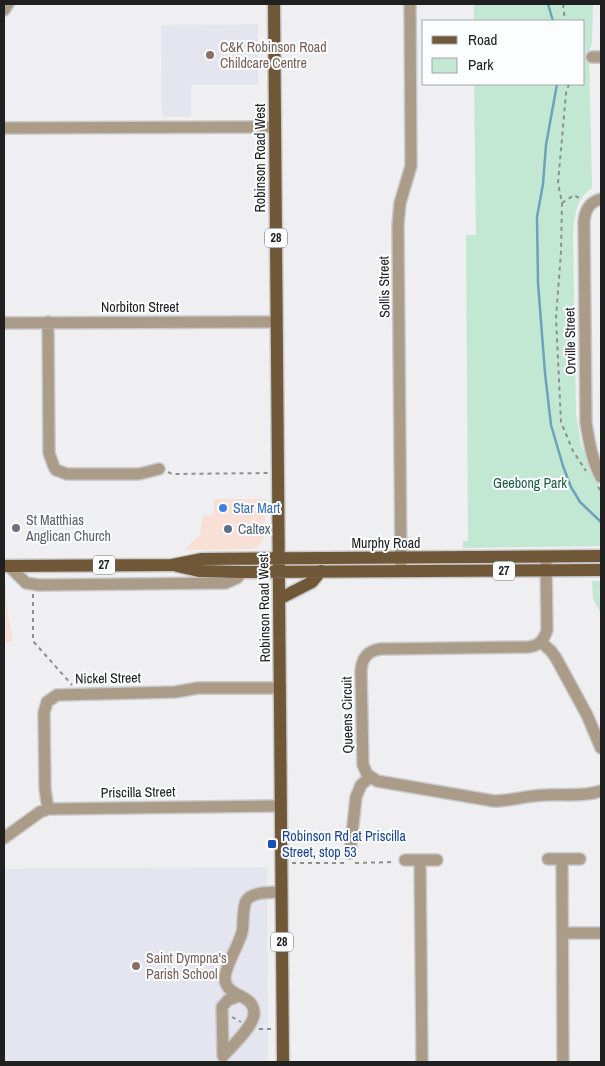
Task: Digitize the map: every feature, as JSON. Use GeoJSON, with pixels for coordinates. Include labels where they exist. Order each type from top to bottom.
{"type":"FeatureCollection","features":[{"type":"Feature","properties":{"kind":"main road","name":"Robinson Road West"},"geometry":{"type":"LineString","coordinates":[[274,4],[283,1062]]}},
{"type":"Feature","properties":{"kind":"main road","name":"Murphy Road"},"geometry":{"type":"LineString","coordinates":[[6,566],[172,565],[202,559],[279,565],[321,571],[401,564],[601,556]]}},
{"type":"Feature","properties":{"kind":"main road","name":"Murphy Road"},"geometry":{"type":"LineString","coordinates":[[172,565],[199,571],[242,572],[279,565],[401,564],[546,571],[601,570]]}},
{"type":"Feature","properties":{"kind":"main road"},"geometry":{"type":"LineString","coordinates":[[279,599],[312,582],[321,571]]}},
{"type":"Feature","properties":{"kind":"street"},"geometry":{"type":"LineString","coordinates":[[4,10],[8,4]]}},
{"type":"Feature","properties":{"kind":"street","name":"Sollis Street"},"geometry":{"type":"LineString","coordinates":[[401,564],[398,225],[400,203],[411,166],[410,4]]}},
{"type":"Feature","properties":{"kind":"street"},"geometry":{"type":"LineString","coordinates":[[4,128],[275,127]]}},
{"type":"Feature","properties":{"kind":"street"},"geometry":{"type":"LineString","coordinates":[[589,204],[601,199]]}},
{"type":"Feature","properties":{"kind":"street","name":"Orville Street"},"geometry":{"type":"LineString","coordinates":[[589,204],[585,212],[584,222],[586,423],[588,439],[597,469],[597,479]]}},
{"type":"Feature","properties":{"kind":"street"},"geometry":{"type":"LineString","coordinates":[[48,322],[49,454],[54,467],[61,472],[74,475],[138,474],[159,469]]}},
{"type":"Feature","properties":{"kind":"street","name":"Norbiton Street"},"geometry":{"type":"LineString","coordinates":[[4,323],[276,322]]}},
{"type":"Feature","properties":{"kind":"street"},"geometry":{"type":"LineString","coordinates":[[546,557],[546,630],[541,642],[556,658],[587,715],[601,748]]}},
{"type":"Feature","properties":{"kind":"street","name":"Murphy Road"},"geometry":{"type":"LineString","coordinates":[[6,566],[22,580],[32,585],[226,583],[237,578],[242,572]]}},
{"type":"Feature","properties":{"kind":"street","name":"Queens Circuit"},"geometry":{"type":"LineString","coordinates":[[370,777],[363,765],[361,671],[363,661],[370,652],[380,649],[528,647],[541,642]]}},
{"type":"Feature","properties":{"kind":"street","name":"Nickel Street"},"geometry":{"type":"LineString","coordinates":[[48,809],[45,789],[45,708],[50,699],[57,695],[168,692],[198,688],[280,688]]}},
{"type":"Feature","properties":{"kind":"street"},"geometry":{"type":"LineString","coordinates":[[350,853],[356,797],[362,785],[370,777],[383,782],[494,801],[510,801],[544,795],[578,795],[601,791]]}},
{"type":"Feature","properties":{"kind":"street","name":"Priscilla Street"},"geometry":{"type":"LineString","coordinates":[[4,838],[40,812],[48,809],[281,806]]}},
{"type":"Feature","properties":{"kind":"street"},"geometry":{"type":"LineString","coordinates":[[548,859],[580,859]]}},
{"type":"Feature","properties":{"kind":"street"},"geometry":{"type":"LineString","coordinates":[[562,859],[563,1062]]}},
{"type":"Feature","properties":{"kind":"street"},"geometry":{"type":"LineString","coordinates":[[404,860],[437,860]]}},
{"type":"Feature","properties":{"kind":"street"},"geometry":{"type":"LineString","coordinates":[[420,860],[422,1062]]}},
{"type":"Feature","properties":{"kind":"street"},"geometry":{"type":"LineString","coordinates":[[239,996],[228,1000],[222,1007],[223,1056],[247,1028],[254,1015],[248,999],[231,991],[227,987],[225,978],[242,932],[246,901],[252,896],[259,894],[282,892]]}},
{"type":"Feature","properties":{"kind":"street"},"geometry":{"type":"LineString","coordinates":[[563,933],[601,933]]}},
{"type":"Feature","properties":{"kind":"path"},"geometry":{"type":"LineString","coordinates":[[563,4],[564,20]]}},
{"type":"Feature","properties":{"kind":"path"},"geometry":{"type":"LineString","coordinates":[[569,85],[566,93],[558,183],[562,203],[562,252],[556,318],[561,422],[573,451],[588,474]]}},
{"type":"Feature","properties":{"kind":"path"},"geometry":{"type":"LineString","coordinates":[[562,203],[574,195],[589,204]]}},
{"type":"Feature","properties":{"kind":"path"},"geometry":{"type":"LineString","coordinates":[[159,469],[172,474],[278,473]]}},
{"type":"Feature","properties":{"kind":"path"},"geometry":{"type":"LineString","coordinates":[[597,479],[601,491]]}},
{"type":"Feature","properties":{"kind":"path"},"geometry":{"type":"LineString","coordinates":[[32,585],[33,641],[72,685],[76,693]]}},
{"type":"Feature","properties":{"kind":"path"},"geometry":{"type":"LineString","coordinates":[[282,864],[400,862],[404,860]]}},
{"type":"Feature","properties":{"kind":"path"},"geometry":{"type":"LineString","coordinates":[[227,1018],[232,1017],[242,1023]]}},
{"type":"Feature","properties":{"kind":"path"},"geometry":{"type":"LineString","coordinates":[[259,1029],[272,1029]]}},
{"type":"Feature","properties":{"kind":"shaded area","name":"C&K Robinson Road Childcare Centre"},"geometry":{"type":"Polygon","coordinates":[[[258,24],[258,85],[191,85],[191,117],[162,117],[161,25],[258,24]]]}},
{"type":"Feature","properties":{"kind":"shaded area"},"geometry":{"type":"Polygon","coordinates":[[[214,499],[265,499],[265,533],[259,546],[252,549],[184,550],[200,535],[203,515],[214,515],[214,499]]]}},
{"type":"Feature","properties":{"kind":"shaded area"},"geometry":{"type":"Polygon","coordinates":[[[4,585],[6,585],[6,602],[13,642],[4,642],[4,585]]]}},
{"type":"Feature","properties":{"kind":"shaded area","name":"Saint Dympna's Parish School"},"geometry":{"type":"Polygon","coordinates":[[[267,867],[268,1062],[4,1062],[4,869],[267,867]]]}},
{"type":"Feature","properties":{"kind":"green space","name":"Geebong Park"},"geometry":{"type":"Polygon","coordinates":[[[474,4],[593,4],[592,43],[589,51],[592,188],[580,201],[573,230],[576,414],[581,444],[597,483],[601,487],[601,546],[463,548],[463,541],[468,541],[466,235],[476,235],[474,85],[585,85],[585,20],[474,20],[474,4]]]}},
{"type":"Feature","properties":{"kind":"green space"},"geometry":{"type":"Polygon","coordinates":[[[592,581],[601,581],[601,614],[593,599],[592,581]]]}},
{"type":"Feature","properties":{"kind":"waterway"},"geometry":{"type":"LineString","coordinates":[[548,4],[553,20]]}},
{"type":"Feature","properties":{"kind":"waterway"},"geometry":{"type":"LineString","coordinates":[[557,85],[546,145],[543,184],[537,217],[538,283],[545,373],[551,425],[563,466],[571,487],[580,502],[601,522]]}},
{"type":"Feature","properties":{"kind":"place","name":"C&K Robinson Road Childcare Centre"},"geometry":{"type":"Point","coordinates":[210,55]}},
{"type":"Feature","properties":{"kind":"place","name":"Star Mart"},"geometry":{"type":"Point","coordinates":[223,508]}},
{"type":"Feature","properties":{"kind":"place","name":"St Matthias Anglican Church"},"geometry":{"type":"Point","coordinates":[16,528]}},
{"type":"Feature","properties":{"kind":"place","name":"Caltex"},"geometry":{"type":"Point","coordinates":[228,529]}},
{"type":"Feature","properties":{"kind":"place","name":"Robinson Rd at Priscilla Street, stop 53"},"geometry":{"type":"Point","coordinates":[272,844]}},
{"type":"Feature","properties":{"kind":"place","name":"Saint Dympna's Parish School"},"geometry":{"type":"Point","coordinates":[136,966]}}]}
